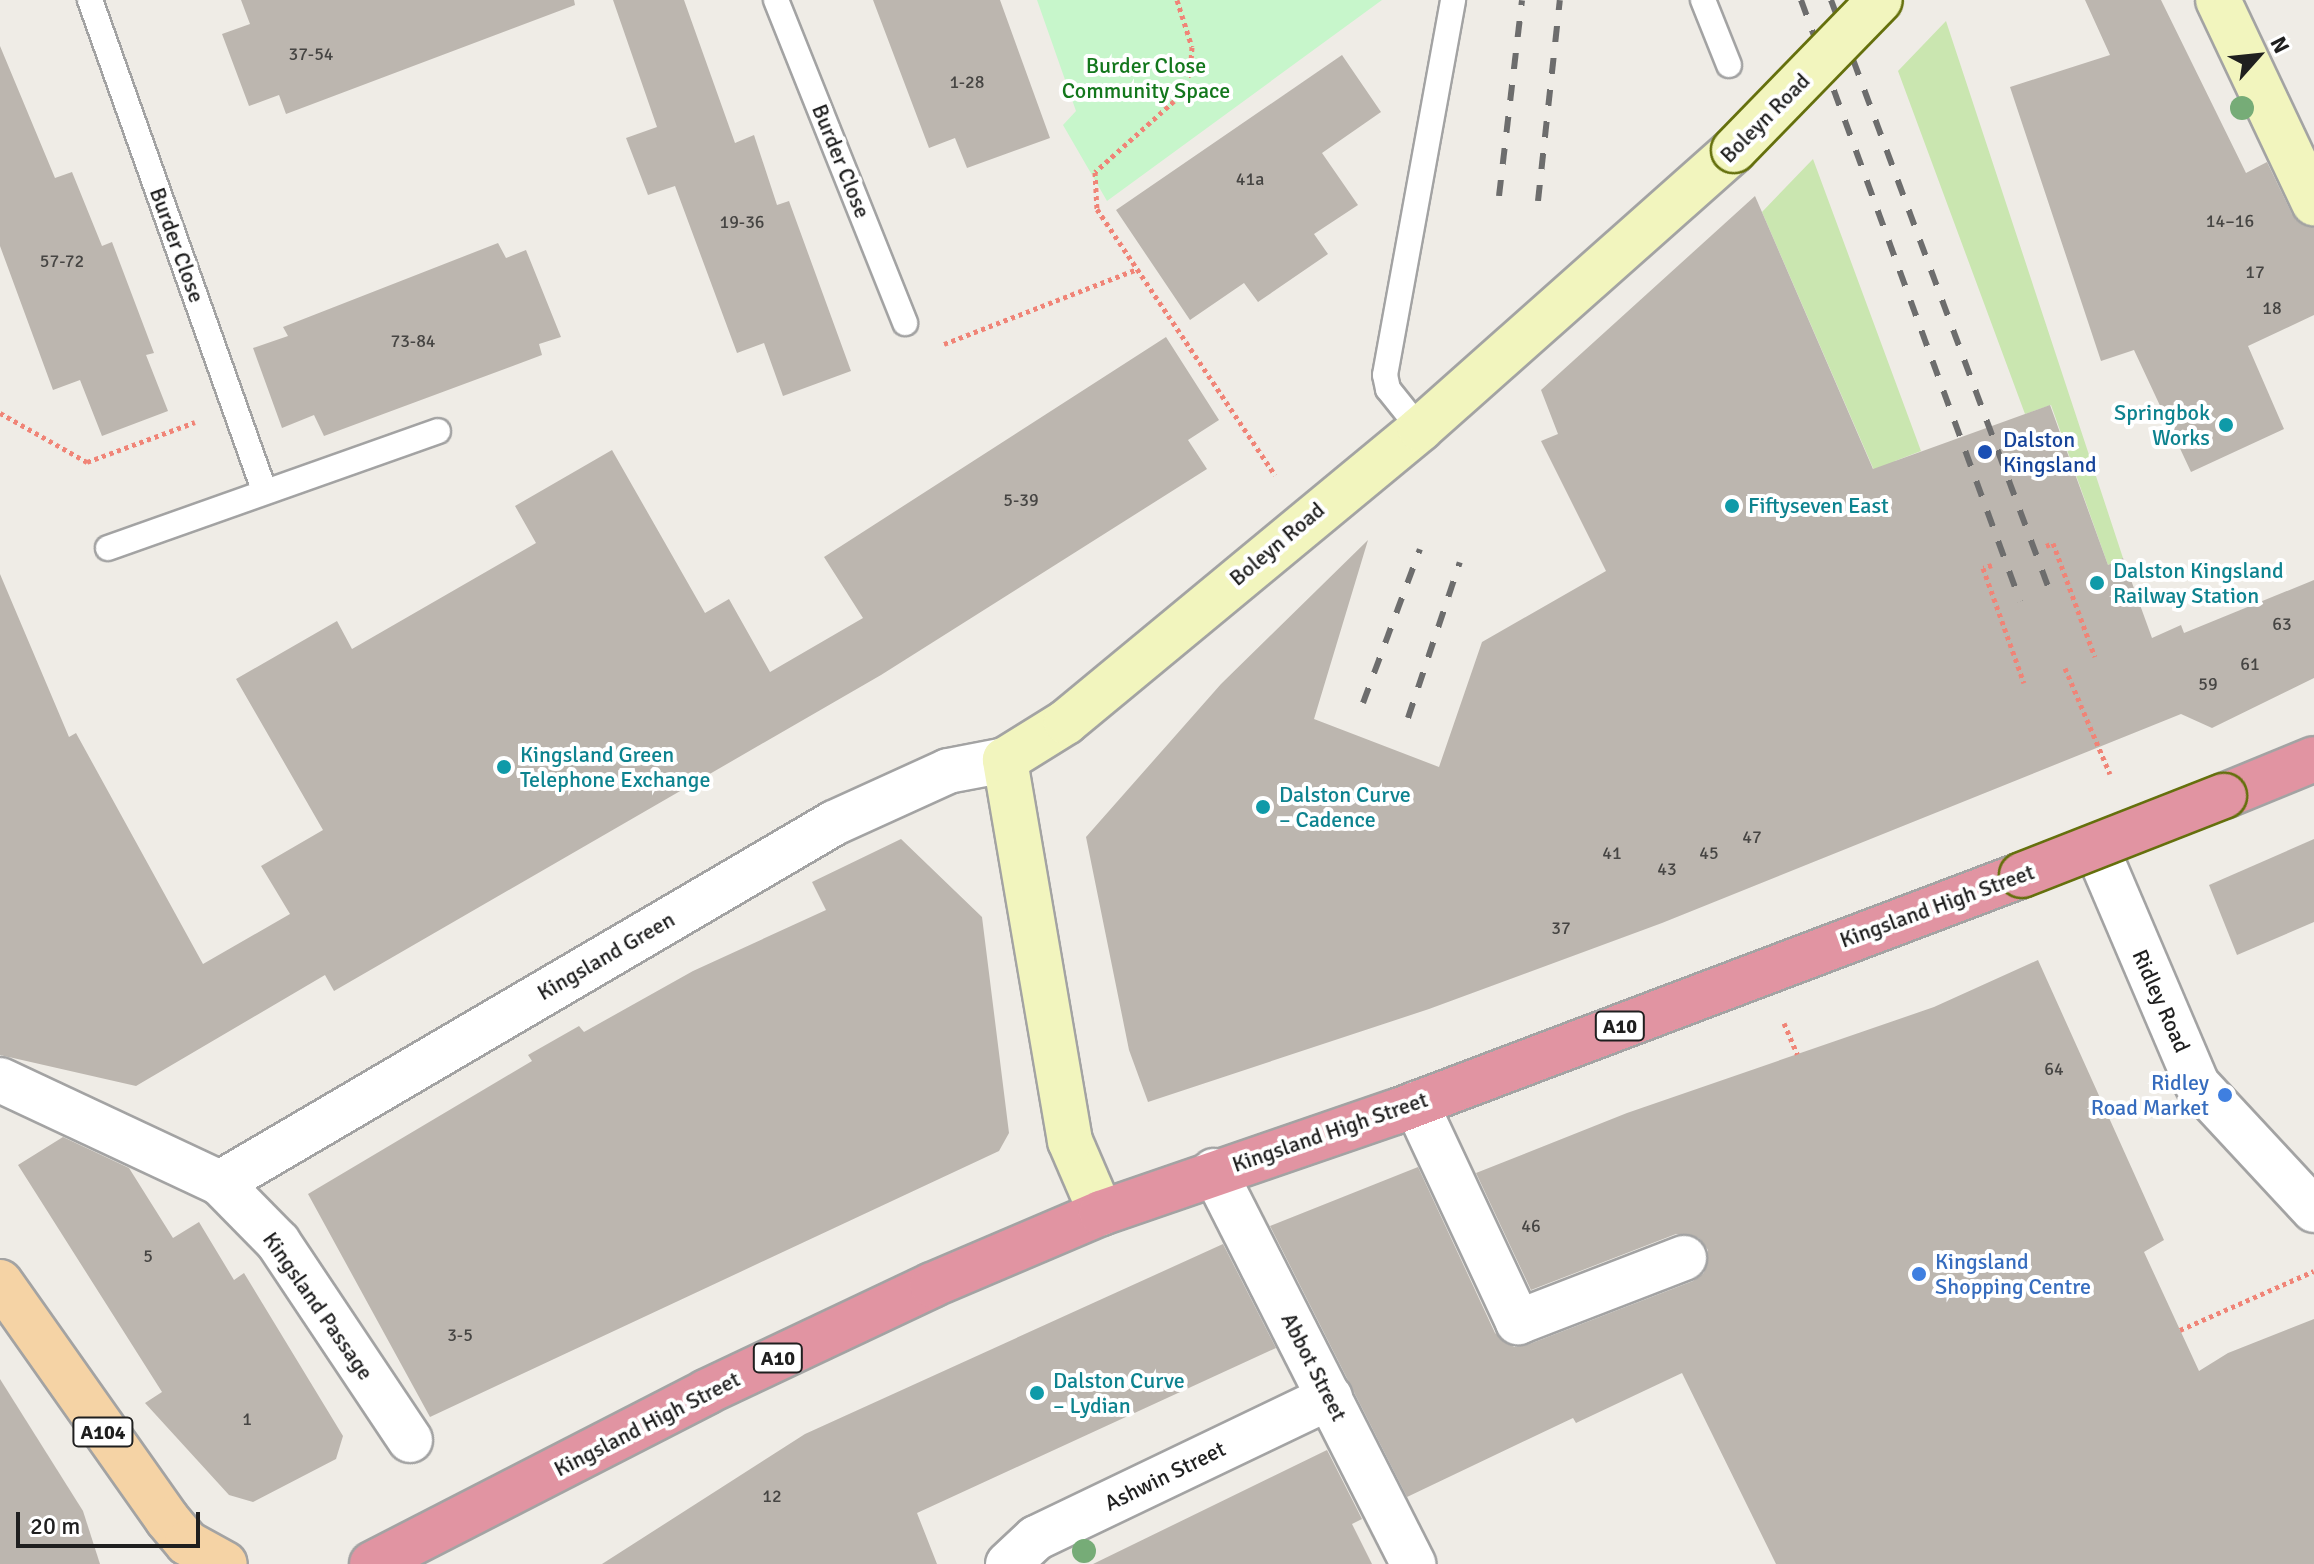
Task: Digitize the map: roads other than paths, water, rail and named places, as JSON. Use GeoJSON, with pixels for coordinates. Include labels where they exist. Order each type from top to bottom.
{"type":"FeatureCollection","features":[{"type":"Feature","properties":{"kind":"highway","name":"Kingsland High Street"},"geometry":{"type":"LineString","coordinates":[[372,1564],[706,1392],[932,1285],[1101,1213],[1214,1171],[1416,1104],[2096,847],[2314,759]]}},
{"type":"Feature","properties":{"kind":"main road","name":"A104"},"geometry":{"type":"LineString","coordinates":[[0,1282],[167,1519],[187,1543],[225,1564]]}},
{"type":"Feature","properties":{"kind":"street","name":"Boleyn Road"},"geometry":{"type":"LineString","coordinates":[[1005,760],[1066,722],[1420,429],[1734,150],[1880,0]]}},
{"type":"Feature","properties":{"kind":"street"},"geometry":{"type":"LineString","coordinates":[[2218,0],[2314,203]]}},
{"type":"Feature","properties":{"kind":"street"},"geometry":{"type":"LineString","coordinates":[[1005,760],[1070,1141],[1101,1213]]}},
{"type":"Feature","properties":{"kind":"street","name":"Kingsland Green"},"geometry":{"type":"LineString","coordinates":[[220,1183],[834,823],[948,771],[1005,760]]}},
{"type":"Feature","properties":{"kind":"street","name":"Ridley Road"},"geometry":{"type":"LineString","coordinates":[[2096,847],[2197,1084],[2314,1210]]}},
{"type":"Feature","properties":{"kind":"street","name":"Kingsland Passage"},"geometry":{"type":"LineString","coordinates":[[0,1080],[220,1183],[278,1242],[410,1440]]}},
{"type":"Feature","properties":{"kind":"street"},"geometry":{"type":"LineString","coordinates":[[1416,1104],[1518,1322],[1684,1258]]}},
{"type":"Feature","properties":{"kind":"street","name":"Abbot Street"},"geometry":{"type":"LineString","coordinates":[[1214,1171],[1413,1564]]}},
{"type":"Feature","properties":{"kind":"street","name":"Ashwin Street"},"geometry":{"type":"LineString","coordinates":[[1008,1564],[1036,1538],[1330,1397]]}},
{"type":"Feature","properties":{"kind":"lane","name":"Burder Close"},"geometry":{"type":"LineString","coordinates":[[90,0],[264,490]]}},
{"type":"Feature","properties":{"kind":"lane","name":"Burder Close"},"geometry":{"type":"LineString","coordinates":[[776,0],[905,323]]}},
{"type":"Feature","properties":{"kind":"lane"},"geometry":{"type":"LineString","coordinates":[[1420,429],[1388,389],[1385,375],[1453,0]]}},
{"type":"Feature","properties":{"kind":"lane"},"geometry":{"type":"LineString","coordinates":[[1703,0],[1729,65]]}},
{"type":"Feature","properties":{"kind":"lane"},"geometry":{"type":"LineString","coordinates":[[108,548],[264,490],[438,431]]}},
{"type":"Feature","properties":{"kind":"railway"},"geometry":{"type":"LineString","coordinates":[[1499,196],[1522,0]]}},
{"type":"Feature","properties":{"kind":"railway"},"geometry":{"type":"LineString","coordinates":[[1538,201],[1560,0]]}},
{"type":"Feature","properties":{"kind":"railway"},"geometry":{"type":"LineString","coordinates":[[1801,0],[2020,601]]}},
{"type":"Feature","properties":{"kind":"railway"},"geometry":{"type":"LineString","coordinates":[[1831,0],[2049,589]]}},
{"type":"Feature","properties":{"kind":"railway"},"geometry":{"type":"LineString","coordinates":[[1363,703],[1420,549]]}},
{"type":"Feature","properties":{"kind":"railway"},"geometry":{"type":"LineString","coordinates":[[1408,718],[1460,562]]}},
{"type":"Feature","properties":{"kind":"place","name":"Springbok Works"},"geometry":{"type":"Point","coordinates":[2226,425]}},
{"type":"Feature","properties":{"kind":"place","name":"Dalston Kingsland"},"geometry":{"type":"Point","coordinates":[1985,452]}},
{"type":"Feature","properties":{"kind":"place","name":"Fiftyseven East"},"geometry":{"type":"Point","coordinates":[1732,506]}},
{"type":"Feature","properties":{"kind":"place","name":"Dalston Kingsland Railway Station"},"geometry":{"type":"Point","coordinates":[2097,583]}},
{"type":"Feature","properties":{"kind":"place","name":"Kingsland Green Telephone Exchange"},"geometry":{"type":"Point","coordinates":[504,767]}},
{"type":"Feature","properties":{"kind":"place","name":"Dalston Curve – Cadence"},"geometry":{"type":"Point","coordinates":[1263,807]}},
{"type":"Feature","properties":{"kind":"place","name":"Ridley Road Market"},"geometry":{"type":"Point","coordinates":[2225,1095]}},
{"type":"Feature","properties":{"kind":"place","name":"Kingsland Shopping Centre"},"geometry":{"type":"Point","coordinates":[1919,1274]}},
{"type":"Feature","properties":{"kind":"place","name":"Dalston Curve – Lydian"},"geometry":{"type":"Point","coordinates":[1037,1393]}},
{"type":"Feature","properties":{"kind":"park label","name":"Burder Close Community Space"},"geometry":{"type":"Point","coordinates":[1146,78]}}]}
